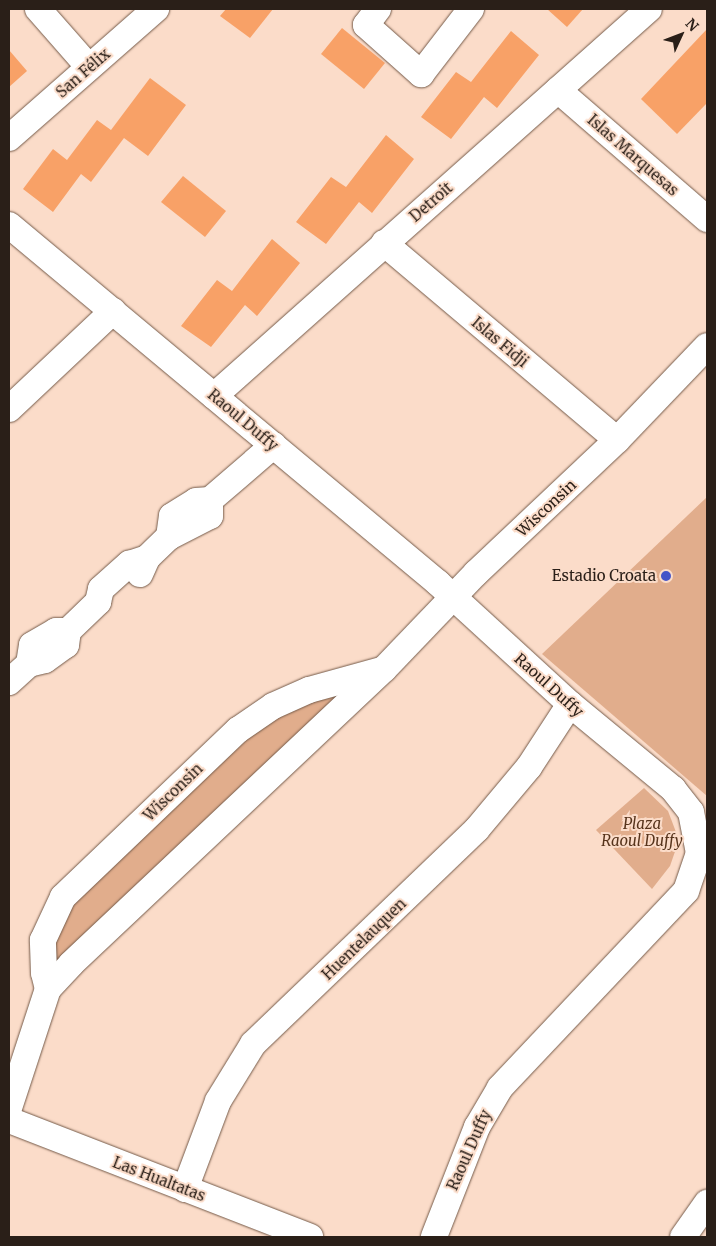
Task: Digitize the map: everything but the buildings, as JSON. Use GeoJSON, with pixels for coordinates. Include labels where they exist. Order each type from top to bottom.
{"type":"FeatureCollection","features":[{"type":"Feature","properties":{"kind":"street"},"geometry":{"type":"LineString","coordinates":[[38,9],[90,67]]}},
{"type":"Feature","properties":{"kind":"street","name":"San Félix"},"geometry":{"type":"LineString","coordinates":[[9,138],[156,9]]}},
{"type":"Feature","properties":{"kind":"street"},"geometry":{"type":"LineString","coordinates":[[378,9],[366,24],[420,74],[471,9]]}},
{"type":"Feature","properties":{"kind":"street","name":"Detroit"},"geometry":{"type":"LineString","coordinates":[[214,396],[649,9]]}},
{"type":"Feature","properties":{"kind":"street","name":"Islas Marquesas"},"geometry":{"type":"LineString","coordinates":[[558,90],[707,219]]}},
{"type":"Feature","properties":{"kind":"street","name":"Raoul Duffy"},"geometry":{"type":"LineString","coordinates":[[9,225],[453,596],[570,704],[683,800],[696,826],[697,866],[686,890],[500,1088],[477,1127],[434,1237]]}},
{"type":"Feature","properties":{"kind":"street","name":"Islas Fidji"},"geometry":{"type":"LineString","coordinates":[[384,243],[617,440]]}},
{"type":"Feature","properties":{"kind":"street"},"geometry":{"type":"LineString","coordinates":[[9,409],[113,311]]}},
{"type":"Feature","properties":{"kind":"street","name":"Wisconsin"},"geometry":{"type":"LineString","coordinates":[[9,1108],[48,989],[384,669],[453,596],[617,440],[707,346]]}},
{"type":"Feature","properties":{"kind":"street"},"geometry":{"type":"LineString","coordinates":[[9,682],[29,664],[45,660],[66,645],[68,631],[98,602],[110,601],[134,580],[148,558],[169,538],[210,516],[210,500],[274,446]]}},
{"type":"Feature","properties":{"kind":"street","name":"Wisconsin"},"geometry":{"type":"LineString","coordinates":[[48,989],[42,956],[54,910],[119,843],[238,730],[273,706],[309,690],[384,669]]}},
{"type":"Feature","properties":{"kind":"street","name":"Huentelauquen"},"geometry":{"type":"LineString","coordinates":[[186,1189],[218,1101],[253,1044],[477,829],[528,767],[570,704]]}},
{"type":"Feature","properties":{"kind":"street","name":"Las Hualtatas"},"geometry":{"type":"LineString","coordinates":[[9,1120],[310,1237]]}},
{"type":"Feature","properties":{"kind":"street"},"geometry":{"type":"LineString","coordinates":[[683,1237],[707,1203]]}},
{"type":"Feature","properties":{"kind":"green space","name":"Estadio Croata"},"geometry":{"type":"Polygon","coordinates":[[[707,497],[707,796],[542,654],[707,497]]]}},
{"type":"Feature","properties":{"kind":"green space"},"geometry":{"type":"Polygon","coordinates":[[[343,695],[53,966],[58,927],[70,904],[264,724],[306,703],[343,695]]]}},
{"type":"Feature","properties":{"kind":"green space","name":"Plaza Raoul Duffy"},"geometry":{"type":"Polygon","coordinates":[[[644,788],[668,811],[679,840],[670,866],[652,889],[596,830],[644,788]]]}},
{"type":"Feature","properties":{"kind":"place","name":"Estadio Croata"},"geometry":{"type":"Point","coordinates":[666,576]}}]}
